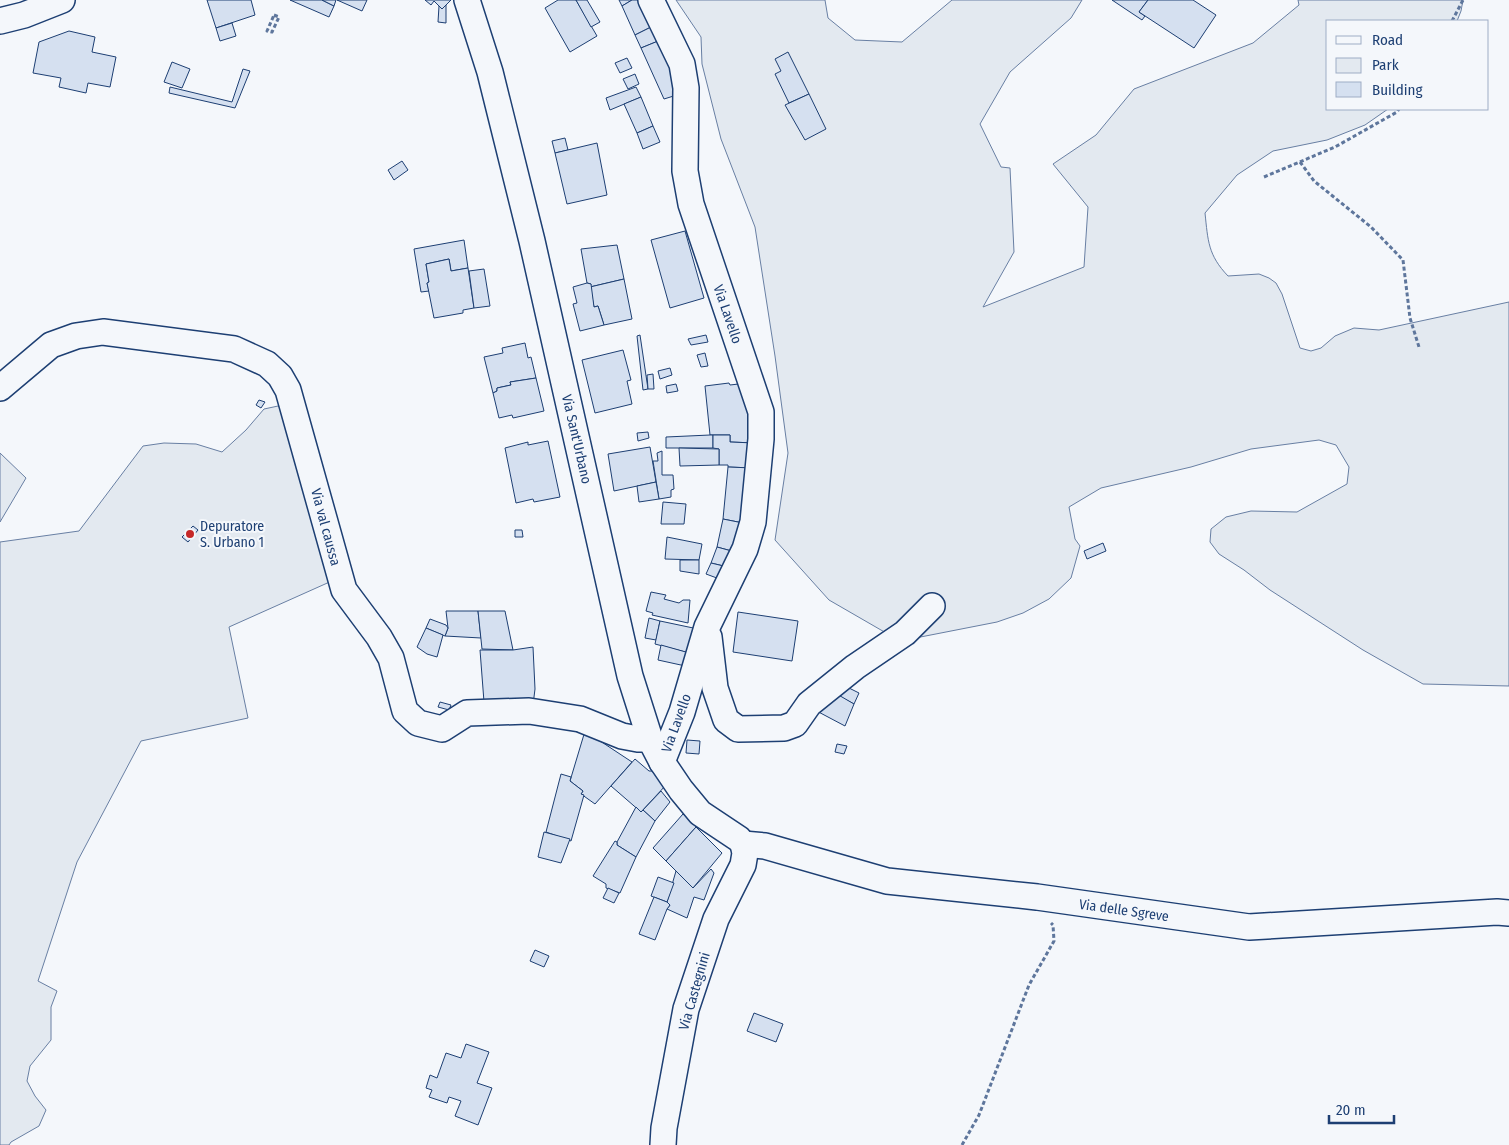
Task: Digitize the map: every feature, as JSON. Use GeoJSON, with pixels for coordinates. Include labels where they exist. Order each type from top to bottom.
{"type":"FeatureCollection","features":[{"type":"Feature","properties":{"kind":"street"},"geometry":{"type":"LineString","coordinates":[[0,21],[62,0]]}},
{"type":"Feature","properties":{"kind":"street","name":"Via Sant'Urbano"},"geometry":{"type":"LineString","coordinates":[[467,0],[490,72],[532,241],[630,676],[650,738],[662,762],[700,813],[719,824],[744,844]]}},
{"type":"Feature","properties":{"kind":"street","name":"Via Lavello"},"geometry":{"type":"LineString","coordinates":[[651,0],[682,64],[686,88],[686,171],[691,204],[760,412],[761,439],[753,522],[745,549],[707,627],[682,712],[662,762]]}},
{"type":"Feature","properties":{"kind":"street","name":"Via val caussa"},"geometry":{"type":"LineString","coordinates":[[0,388],[51,345],[76,336],[103,332],[234,349],[267,364],[280,376],[288,390],[344,590],[379,638],[391,658],[405,711],[418,723],[442,730],[467,713],[529,711],[580,719],[622,736],[638,740],[650,738]]}},
{"type":"Feature","properties":{"kind":"street"},"geometry":{"type":"LineString","coordinates":[[707,627],[715,688],[726,720],[738,729],[777,729],[795,724],[809,704],[854,666],[905,633],[932,606]]}},
{"type":"Feature","properties":{"kind":"street","name":"Via delle Sgreve"},"geometry":{"type":"LineString","coordinates":[[744,844],[766,846],[887,881],[1023,896],[1249,927],[1497,912],[1509,913]]}},
{"type":"Feature","properties":{"kind":"street","name":"Via Castegnini"},"geometry":{"type":"LineString","coordinates":[[663,1145],[664,1128],[686,1009],[716,919],[746,854],[744,844]]}},
{"type":"Feature","properties":{"kind":"path"},"geometry":{"type":"LineString","coordinates":[[1453,20],[1463,0]]}},
{"type":"Feature","properties":{"kind":"path"},"geometry":{"type":"LineString","coordinates":[[274,15],[279,17],[272,32],[267,31],[274,15]]}},
{"type":"Feature","properties":{"kind":"path"},"geometry":{"type":"LineString","coordinates":[[1264,177],[1335,147],[1398,110]]}},
{"type":"Feature","properties":{"kind":"path"},"geometry":{"type":"LineString","coordinates":[[1300,162],[1314,181],[1371,227],[1403,260],[1410,318],[1419,347]]}},
{"type":"Feature","properties":{"kind":"path"},"geometry":{"type":"LineString","coordinates":[[962,1145],[979,1115],[1028,985],[1054,941],[1053,925],[1023,896]]}},
{"type":"Feature","properties":{"kind":"green space"},"geometry":{"type":"Polygon","coordinates":[[[676,0],[825,0],[828,18],[855,40],[902,42],[952,0],[1082,0],[1071,18],[1010,72],[980,124],[1001,167],[1010,168],[1014,252],[983,307],[1084,267],[1088,207],[1053,164],[1096,135],[1134,89],[1253,43],[1299,5],[1298,0],[1463,0],[1457,20],[1326,20],[1326,110],[1387,110],[1365,125],[1327,140],[1273,151],[1237,175],[1205,213],[1210,247],[1216,261],[1228,276],[1259,274],[1276,283],[1282,294],[1300,348],[1311,351],[1321,348],[1335,336],[1354,328],[1379,330],[1509,302],[1509,686],[1423,684],[1363,650],[1270,590],[1219,554],[1210,542],[1211,529],[1226,517],[1251,511],[1297,512],[1347,484],[1349,467],[1336,445],[1319,440],[1251,449],[1191,467],[1101,488],[1069,507],[1075,539],[1080,546],[1071,578],[1049,599],[1023,613],[997,622],[900,641],[829,600],[775,540],[788,453],[775,356],[755,227],[721,139],[702,64],[701,37],[676,0]]]}},
{"type":"Feature","properties":{"kind":"green space"},"geometry":{"type":"Polygon","coordinates":[[[297,402],[343,576],[229,627],[248,718],[141,741],[77,862],[38,981],[57,991],[51,1007],[51,1040],[30,1066],[27,1081],[35,1096],[46,1110],[39,1126],[9,1145],[0,1145],[0,542],[79,531],[143,446],[164,443],[196,444],[222,452],[246,430],[264,409],[297,402]]]}},
{"type":"Feature","properties":{"kind":"green space"},"geometry":{"type":"Polygon","coordinates":[[[0,453],[26,478],[0,522],[0,453]]]}},
{"type":"Feature","properties":{"kind":"building"},"geometry":{"type":"Polygon","coordinates":[[[207,0],[251,0],[255,15],[216,28],[207,0]]]}},
{"type":"Feature","properties":{"kind":"building"},"geometry":{"type":"Polygon","coordinates":[[[290,0],[322,0],[334,6],[329,17],[290,0]]]}},
{"type":"Feature","properties":{"kind":"building"},"geometry":{"type":"Polygon","coordinates":[[[322,0],[336,0],[334,6],[322,0]]]}},
{"type":"Feature","properties":{"kind":"building"},"geometry":{"type":"Polygon","coordinates":[[[337,0],[367,0],[362,11],[337,0]]]}},
{"type":"Feature","properties":{"kind":"building"},"geometry":{"type":"Polygon","coordinates":[[[425,0],[451,0],[442,9],[434,1],[431,5],[425,0]]]}},
{"type":"Feature","properties":{"kind":"building"},"geometry":{"type":"Polygon","coordinates":[[[558,0],[576,0],[597,36],[570,52],[545,8],[558,0]]]}},
{"type":"Feature","properties":{"kind":"building"},"geometry":{"type":"Polygon","coordinates":[[[576,0],[587,0],[600,22],[591,27],[576,0]]]}},
{"type":"Feature","properties":{"kind":"building"},"geometry":{"type":"Polygon","coordinates":[[[619,0],[632,0],[622,6],[619,0]]]}},
{"type":"Feature","properties":{"kind":"building"},"geometry":{"type":"Polygon","coordinates":[[[632,0],[646,0],[657,24],[635,35],[622,6],[632,0]]]}},
{"type":"Feature","properties":{"kind":"building"},"geometry":{"type":"Polygon","coordinates":[[[1112,0],[1148,0],[1139,12],[1145,16],[1142,20],[1112,0]]]}},
{"type":"Feature","properties":{"kind":"building"},"geometry":{"type":"Polygon","coordinates":[[[1148,0],[1193,0],[1216,15],[1194,48],[1139,12],[1148,0]]]}},
{"type":"Feature","properties":{"kind":"building"},"geometry":{"type":"Polygon","coordinates":[[[446,5],[446,23],[438,22],[439,6],[442,9],[446,5]]]}},
{"type":"Feature","properties":{"kind":"building"},"geometry":{"type":"Polygon","coordinates":[[[232,23],[236,36],[220,41],[216,28],[232,23]]]}},
{"type":"Feature","properties":{"kind":"building"},"geometry":{"type":"Polygon","coordinates":[[[657,24],[663,39],[641,48],[635,35],[657,24]]]}},
{"type":"Feature","properties":{"kind":"building"},"geometry":{"type":"Polygon","coordinates":[[[69,31],[95,37],[92,52],[116,57],[110,87],[88,83],[86,93],[59,87],[61,78],[33,73],[39,42],[69,31]]]}},
{"type":"Feature","properties":{"kind":"building"},"geometry":{"type":"Polygon","coordinates":[[[663,39],[680,94],[664,99],[641,48],[663,39]]]}},
{"type":"Feature","properties":{"kind":"building"},"geometry":{"type":"Polygon","coordinates":[[[788,52],[809,94],[789,103],[775,74],[781,71],[775,59],[788,52]]]}},
{"type":"Feature","properties":{"kind":"building"},"geometry":{"type":"Polygon","coordinates":[[[627,58],[632,68],[620,73],[615,63],[627,58]]]}},
{"type":"Feature","properties":{"kind":"building"},"geometry":{"type":"Polygon","coordinates":[[[172,62],[190,69],[182,88],[164,82],[172,62]]]}},
{"type":"Feature","properties":{"kind":"building"},"geometry":{"type":"Polygon","coordinates":[[[243,69],[250,71],[235,108],[169,93],[170,87],[232,102],[243,69]]]}},
{"type":"Feature","properties":{"kind":"building"},"geometry":{"type":"Polygon","coordinates":[[[635,74],[639,84],[628,89],[623,79],[635,74]]]}},
{"type":"Feature","properties":{"kind":"building"},"geometry":{"type":"Polygon","coordinates":[[[636,87],[641,97],[610,110],[606,98],[636,87]]]}},
{"type":"Feature","properties":{"kind":"building"},"geometry":{"type":"Polygon","coordinates":[[[809,94],[826,129],[805,140],[785,105],[809,94]]]}},
{"type":"Feature","properties":{"kind":"building"},"geometry":{"type":"Polygon","coordinates":[[[641,97],[653,126],[637,133],[624,104],[641,97]]]}},
{"type":"Feature","properties":{"kind":"building"},"geometry":{"type":"Polygon","coordinates":[[[653,126],[660,142],[643,149],[637,133],[653,126]]]}},
{"type":"Feature","properties":{"kind":"building"},"geometry":{"type":"Polygon","coordinates":[[[565,138],[568,150],[555,153],[552,141],[565,138]]]}},
{"type":"Feature","properties":{"kind":"building"},"geometry":{"type":"Polygon","coordinates":[[[597,143],[607,195],[567,204],[555,153],[597,143]]]}},
{"type":"Feature","properties":{"kind":"building"},"geometry":{"type":"Polygon","coordinates":[[[402,161],[408,170],[394,180],[388,170],[402,161]]]}},
{"type":"Feature","properties":{"kind":"building"},"geometry":{"type":"Polygon","coordinates":[[[685,231],[704,298],[670,308],[651,240],[685,231]]]}},
{"type":"Feature","properties":{"kind":"building"},"geometry":{"type":"Polygon","coordinates":[[[464,240],[468,268],[451,271],[449,259],[426,264],[429,291],[421,292],[414,249],[464,240]]]}},
{"type":"Feature","properties":{"kind":"building"},"geometry":{"type":"Polygon","coordinates":[[[617,245],[624,279],[590,287],[591,284],[587,283],[581,249],[617,245]]]}},
{"type":"Feature","properties":{"kind":"building"},"geometry":{"type":"Polygon","coordinates":[[[449,259],[451,271],[468,268],[474,308],[463,310],[463,313],[434,318],[427,283],[429,282],[426,264],[449,259]]]}},
{"type":"Feature","properties":{"kind":"building"},"geometry":{"type":"Polygon","coordinates":[[[484,269],[490,306],[474,308],[469,271],[484,269]]]}},
{"type":"Feature","properties":{"kind":"building"},"geometry":{"type":"Polygon","coordinates":[[[624,279],[632,319],[604,325],[598,306],[594,307],[590,287],[624,279]]]}},
{"type":"Feature","properties":{"kind":"building"},"geometry":{"type":"Polygon","coordinates":[[[587,283],[591,284],[594,307],[598,306],[604,325],[580,331],[573,304],[577,303],[573,287],[587,283]]]}},
{"type":"Feature","properties":{"kind":"building"},"geometry":{"type":"Polygon","coordinates":[[[640,335],[648,389],[643,390],[637,336],[640,335]]]}},
{"type":"Feature","properties":{"kind":"building"},"geometry":{"type":"Polygon","coordinates":[[[706,335],[708,342],[691,345],[688,339],[706,335]]]}},
{"type":"Feature","properties":{"kind":"building"},"geometry":{"type":"Polygon","coordinates":[[[525,343],[528,358],[531,357],[536,378],[510,382],[511,385],[497,388],[497,391],[493,393],[484,357],[503,353],[502,348],[525,343]]]}},
{"type":"Feature","properties":{"kind":"building"},"geometry":{"type":"Polygon","coordinates":[[[623,350],[631,380],[627,381],[632,404],[595,413],[582,360],[623,350]]]}},
{"type":"Feature","properties":{"kind":"building"},"geometry":{"type":"Polygon","coordinates":[[[705,353],[708,366],[701,367],[697,355],[705,353]]]}},
{"type":"Feature","properties":{"kind":"building"},"geometry":{"type":"Polygon","coordinates":[[[670,368],[672,375],[660,379],[658,371],[670,368]]]}},
{"type":"Feature","properties":{"kind":"building"},"geometry":{"type":"Polygon","coordinates":[[[653,374],[654,389],[648,389],[647,375],[653,374]]]}},
{"type":"Feature","properties":{"kind":"building"},"geometry":{"type":"Polygon","coordinates":[[[536,378],[544,411],[513,418],[512,415],[499,418],[493,393],[497,391],[497,388],[511,385],[510,382],[536,378]]]}},
{"type":"Feature","properties":{"kind":"building"},"geometry":{"type":"Polygon","coordinates":[[[729,383],[730,385],[747,383],[755,443],[730,442],[730,435],[710,435],[705,386],[729,383]]]}},
{"type":"Feature","properties":{"kind":"building"},"geometry":{"type":"Polygon","coordinates":[[[676,384],[678,391],[667,393],[666,386],[676,384]]]}},
{"type":"Feature","properties":{"kind":"building"},"geometry":{"type":"Polygon","coordinates":[[[259,400],[265,402],[261,408],[256,405],[259,400]]]}},
{"type":"Feature","properties":{"kind":"building"},"geometry":{"type":"Polygon","coordinates":[[[648,432],[649,438],[638,441],[637,433],[648,432]]]}},
{"type":"Feature","properties":{"kind":"building"},"geometry":{"type":"Polygon","coordinates":[[[713,435],[713,448],[666,448],[666,437],[713,435]]]}},
{"type":"Feature","properties":{"kind":"building"},"geometry":{"type":"Polygon","coordinates":[[[713,435],[730,435],[730,442],[755,443],[753,468],[719,465],[719,449],[713,448],[713,435]]]}},
{"type":"Feature","properties":{"kind":"building"},"geometry":{"type":"Polygon","coordinates":[[[548,441],[560,497],[534,502],[533,499],[516,503],[505,448],[528,442],[528,445],[548,441]]]}},
{"type":"Feature","properties":{"kind":"building"},"geometry":{"type":"Polygon","coordinates":[[[650,447],[656,482],[614,491],[608,454],[650,447]]]}},
{"type":"Feature","properties":{"kind":"building"},"geometry":{"type":"Polygon","coordinates":[[[679,448],[719,449],[719,465],[680,466],[679,448]]]}},
{"type":"Feature","properties":{"kind":"building"},"geometry":{"type":"Polygon","coordinates":[[[662,451],[662,475],[673,475],[674,489],[671,490],[671,497],[659,499],[653,461],[658,461],[657,453],[662,451]]]}},
{"type":"Feature","properties":{"kind":"building"},"geometry":{"type":"Polygon","coordinates":[[[728,467],[753,468],[748,524],[723,519],[728,467]]]}},
{"type":"Feature","properties":{"kind":"building"},"geometry":{"type":"Polygon","coordinates":[[[656,482],[659,499],[639,502],[637,486],[656,482]]]}},
{"type":"Feature","properties":{"kind":"building"},"geometry":{"type":"Polygon","coordinates":[[[663,502],[686,504],[684,524],[661,524],[663,502]]]}},
{"type":"Feature","properties":{"kind":"building"},"geometry":{"type":"Polygon","coordinates":[[[723,519],[748,524],[739,553],[717,547],[723,519]]]}},
{"type":"Feature","properties":{"kind":"building","name":"Depuratore S. Urbano 1"},"geometry":{"type":"Polygon","coordinates":[[[193,526],[198,530],[188,542],[182,537],[193,526]]]}},
{"type":"Feature","properties":{"kind":"building"},"geometry":{"type":"Polygon","coordinates":[[[515,530],[522,530],[523,537],[515,537],[515,530]]]}},
{"type":"Feature","properties":{"kind":"building"},"geometry":{"type":"Polygon","coordinates":[[[667,537],[702,544],[699,560],[665,559],[667,537]]]}},
{"type":"Feature","properties":{"kind":"building"},"geometry":{"type":"Polygon","coordinates":[[[1103,543],[1106,551],[1087,559],[1084,551],[1103,543]]]}},
{"type":"Feature","properties":{"kind":"building"},"geometry":{"type":"Polygon","coordinates":[[[717,547],[739,553],[732,568],[711,563],[717,547]]]}},
{"type":"Feature","properties":{"kind":"building"},"geometry":{"type":"Polygon","coordinates":[[[680,560],[699,560],[699,574],[680,571],[680,560]]]}},
{"type":"Feature","properties":{"kind":"building"},"geometry":{"type":"Polygon","coordinates":[[[711,563],[732,568],[725,581],[706,574],[711,563]]]}},
{"type":"Feature","properties":{"kind":"building"},"geometry":{"type":"Polygon","coordinates":[[[651,592],[666,595],[664,599],[679,603],[683,600],[690,600],[688,623],[652,615],[653,613],[646,611],[651,592]]]}},
{"type":"Feature","properties":{"kind":"building"},"geometry":{"type":"Polygon","coordinates":[[[446,611],[478,611],[481,638],[445,636],[448,628],[446,611]]]}},
{"type":"Feature","properties":{"kind":"building"},"geometry":{"type":"Polygon","coordinates":[[[478,611],[505,611],[513,650],[482,649],[478,611]]]}},
{"type":"Feature","properties":{"kind":"building"},"geometry":{"type":"Polygon","coordinates":[[[738,612],[798,621],[792,661],[733,652],[738,612]]]}},
{"type":"Feature","properties":{"kind":"building"},"geometry":{"type":"Polygon","coordinates":[[[649,618],[660,621],[656,640],[645,638],[649,618]]]}},
{"type":"Feature","properties":{"kind":"building"},"geometry":{"type":"Polygon","coordinates":[[[430,619],[446,625],[448,628],[445,636],[426,628],[430,619]]]}},
{"type":"Feature","properties":{"kind":"building"},"geometry":{"type":"Polygon","coordinates":[[[660,621],[698,629],[693,654],[655,644],[660,621]]]}},
{"type":"Feature","properties":{"kind":"building"},"geometry":{"type":"Polygon","coordinates":[[[426,628],[443,635],[437,657],[427,654],[417,647],[426,628]]]}},
{"type":"Feature","properties":{"kind":"building"},"geometry":{"type":"Polygon","coordinates":[[[661,645],[693,654],[690,667],[658,660],[661,645]]]}},
{"type":"Feature","properties":{"kind":"building"},"geometry":{"type":"Polygon","coordinates":[[[533,647],[535,689],[533,705],[484,702],[480,650],[513,650],[533,647]]]}},
{"type":"Feature","properties":{"kind":"building"},"geometry":{"type":"Polygon","coordinates":[[[841,684],[859,693],[854,704],[837,695],[841,684]]]}},
{"type":"Feature","properties":{"kind":"building"},"geometry":{"type":"Polygon","coordinates":[[[830,690],[854,704],[845,726],[811,708],[830,690]]]}},
{"type":"Feature","properties":{"kind":"building"},"geometry":{"type":"Polygon","coordinates":[[[440,702],[451,705],[449,710],[438,707],[440,702]]]}},
{"type":"Feature","properties":{"kind":"building"},"geometry":{"type":"Polygon","coordinates":[[[585,731],[632,762],[595,804],[581,794],[583,791],[570,781],[585,731]]]}},
{"type":"Feature","properties":{"kind":"building"},"geometry":{"type":"Polygon","coordinates":[[[687,740],[700,741],[699,754],[686,753],[687,740]]]}},
{"type":"Feature","properties":{"kind":"building"},"geometry":{"type":"Polygon","coordinates":[[[837,744],[847,746],[844,754],[835,752],[837,744]]]}},
{"type":"Feature","properties":{"kind":"building"},"geometry":{"type":"Polygon","coordinates":[[[635,759],[649,771],[652,771],[666,785],[641,812],[611,786],[635,759]]]}},
{"type":"Feature","properties":{"kind":"building"},"geometry":{"type":"Polygon","coordinates":[[[561,774],[571,777],[570,781],[583,791],[581,794],[584,795],[571,841],[546,832],[561,774]]]}},
{"type":"Feature","properties":{"kind":"building"},"geometry":{"type":"Polygon","coordinates":[[[661,791],[670,802],[655,821],[643,810],[661,791]]]}},
{"type":"Feature","properties":{"kind":"building"},"geometry":{"type":"Polygon","coordinates":[[[636,807],[641,812],[643,810],[655,821],[636,857],[617,845],[617,842],[636,807]]]}},
{"type":"Feature","properties":{"kind":"building"},"geometry":{"type":"Polygon","coordinates":[[[683,814],[696,827],[666,861],[653,848],[683,814]]]}},
{"type":"Feature","properties":{"kind":"building"},"geometry":{"type":"Polygon","coordinates":[[[696,827],[722,853],[693,888],[666,861],[696,827]]]}},
{"type":"Feature","properties":{"kind":"building"},"geometry":{"type":"Polygon","coordinates":[[[544,832],[570,839],[561,863],[538,857],[544,832]]]}},
{"type":"Feature","properties":{"kind":"building"},"geometry":{"type":"Polygon","coordinates":[[[615,841],[617,845],[636,857],[620,893],[606,888],[606,884],[593,876],[615,841]]]}},
{"type":"Feature","properties":{"kind":"building"},"geometry":{"type":"Polygon","coordinates":[[[711,869],[714,873],[704,900],[694,897],[687,918],[667,909],[670,905],[667,902],[676,871],[693,888],[711,869]]]}},
{"type":"Feature","properties":{"kind":"building"},"geometry":{"type":"Polygon","coordinates":[[[658,877],[674,883],[667,902],[651,896],[658,877]]]}},
{"type":"Feature","properties":{"kind":"building"},"geometry":{"type":"Polygon","coordinates":[[[608,888],[619,893],[614,903],[603,898],[608,888]]]}},
{"type":"Feature","properties":{"kind":"building"},"geometry":{"type":"Polygon","coordinates":[[[654,897],[670,905],[655,940],[639,934],[654,897]]]}},
{"type":"Feature","properties":{"kind":"building"},"geometry":{"type":"Polygon","coordinates":[[[535,950],[549,956],[544,967],[530,961],[535,950]]]}},
{"type":"Feature","properties":{"kind":"building"},"geometry":{"type":"Polygon","coordinates":[[[754,1013],[783,1024],[776,1042],[747,1031],[754,1013]]]}},
{"type":"Feature","properties":{"kind":"building"},"geometry":{"type":"Polygon","coordinates":[[[466,1044],[489,1052],[477,1083],[492,1088],[478,1125],[455,1116],[461,1101],[449,1097],[447,1103],[429,1097],[432,1090],[426,1088],[430,1075],[437,1078],[446,1053],[461,1058],[466,1044]]]}},
{"type":"Feature","properties":{"kind":"place","name":"Depuratore S. Urbano 1"},"geometry":{"type":"Point","coordinates":[190,534]}}]}
